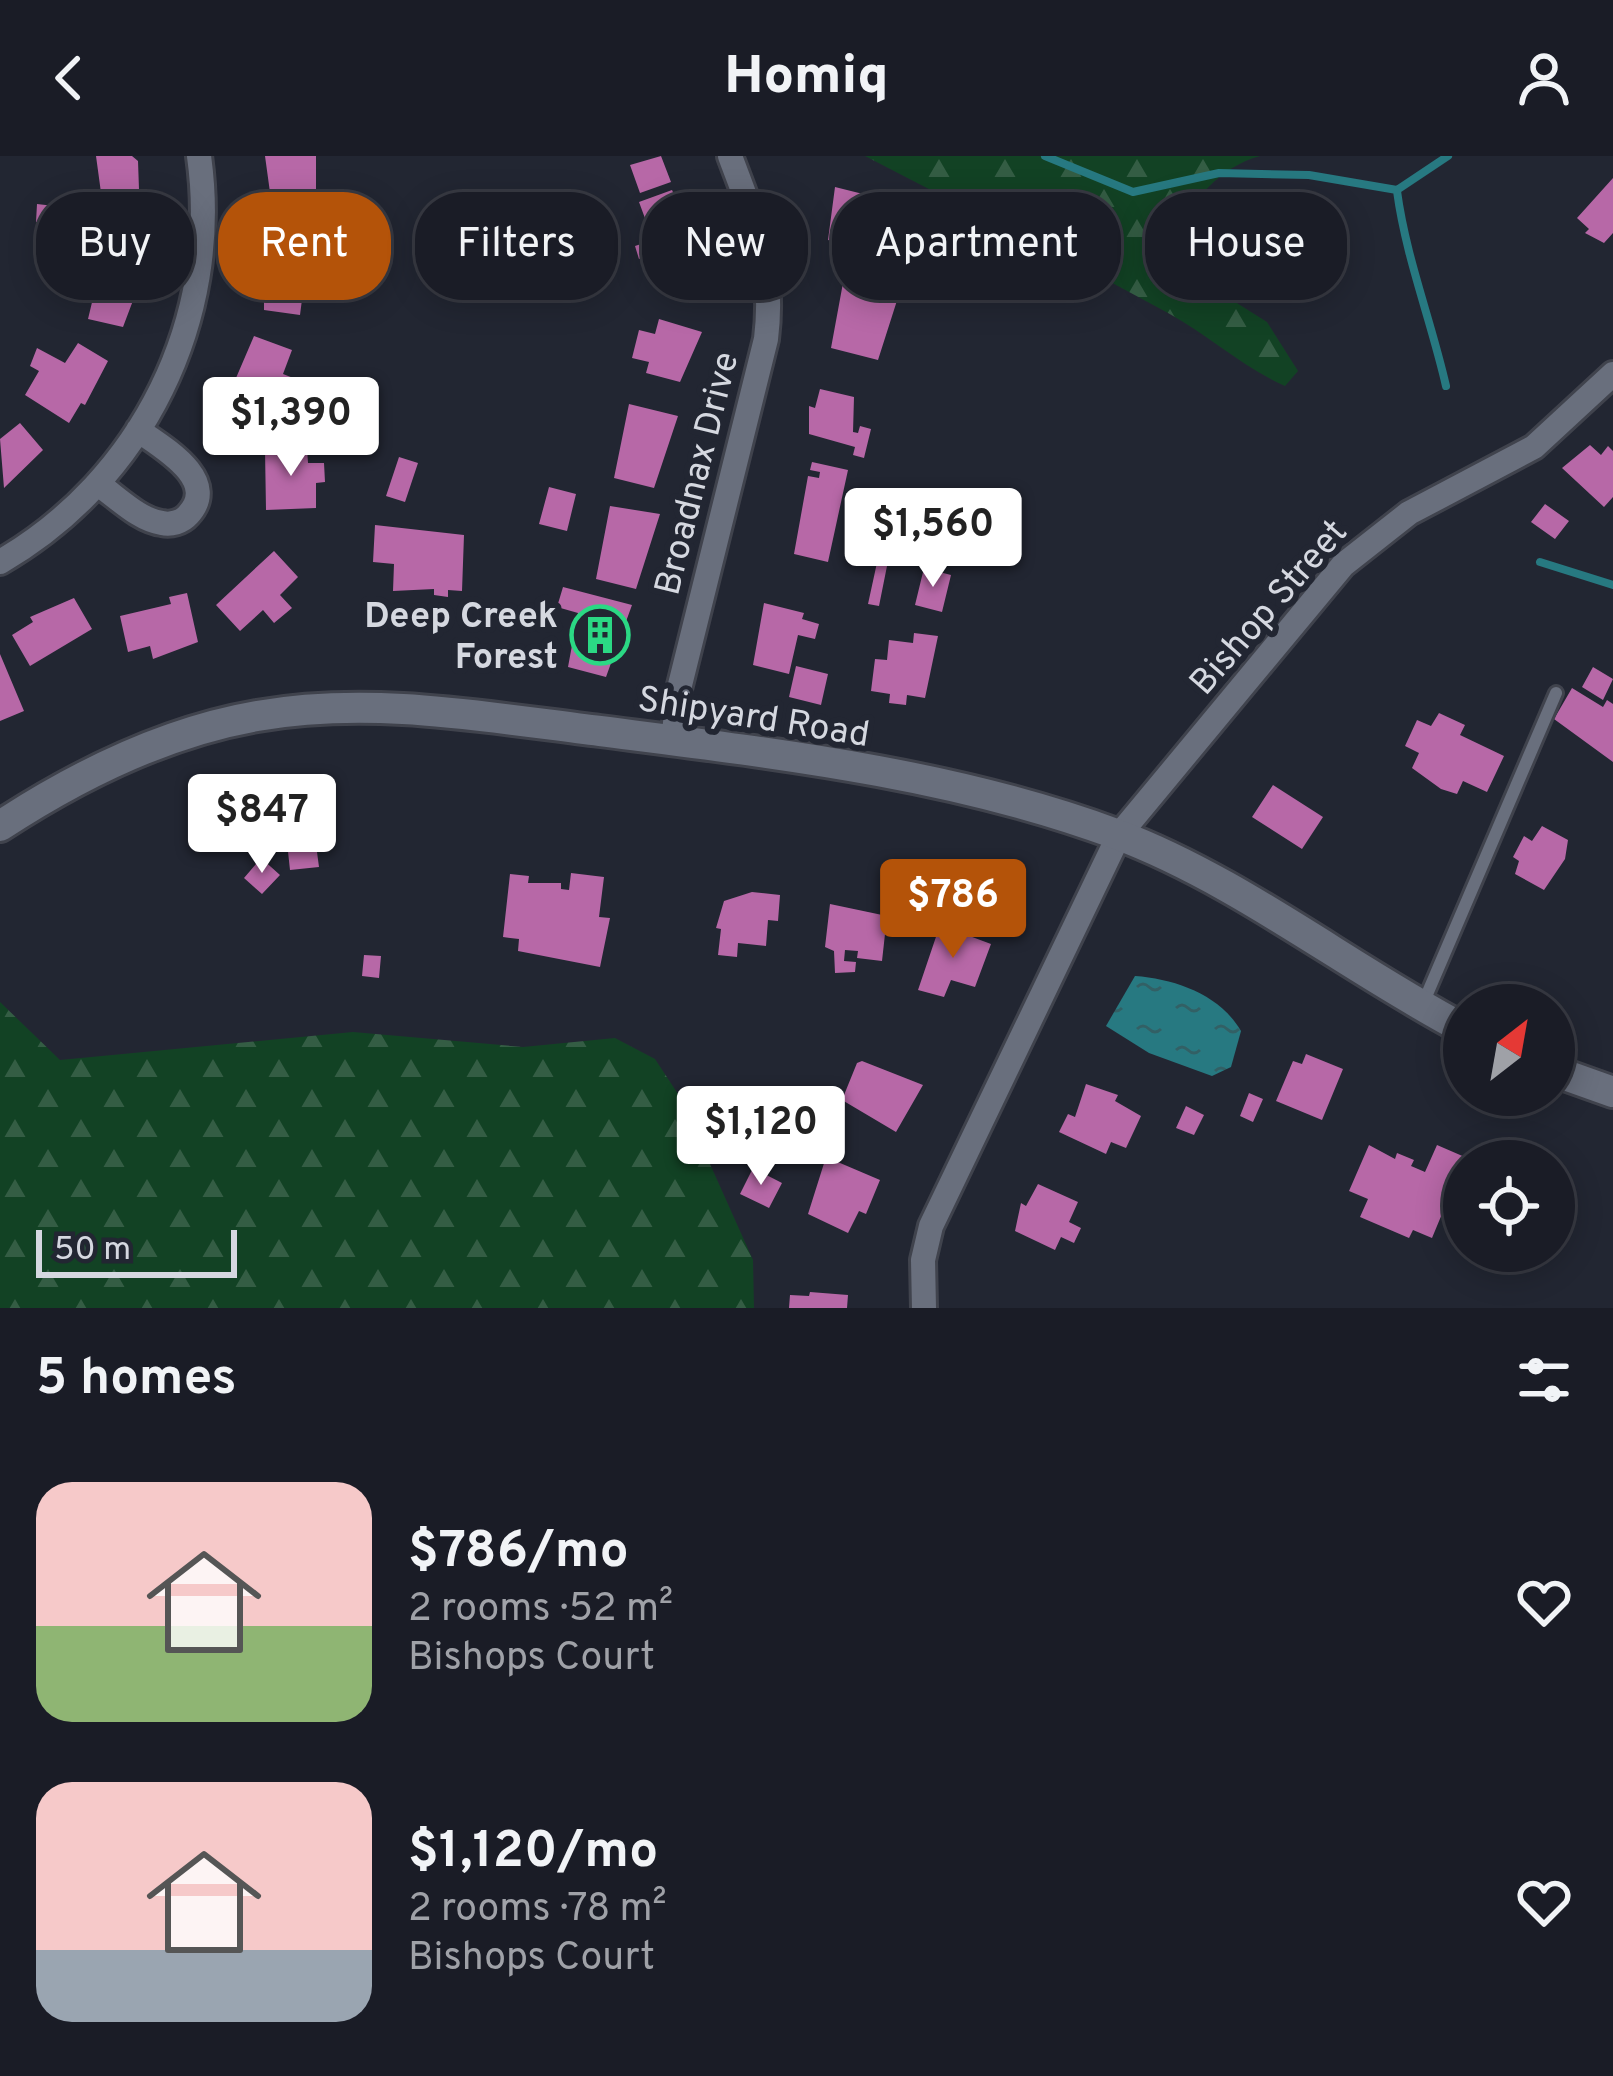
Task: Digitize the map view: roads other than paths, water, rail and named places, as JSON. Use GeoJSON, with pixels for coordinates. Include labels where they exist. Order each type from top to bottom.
{"type":"FeatureCollection","features":[{"type":"Feature","properties":{"kind":"street"},"geometry":{"type":"LineString","coordinates":[[0,562],[52,528],[98,484],[167,382],[193,313],[206,201],[200,156]]}},
{"type":"Feature","properties":{"kind":"street","name":"Broadnax Drive"},"geometry":{"type":"LineString","coordinates":[[673,740],[679,689],[766,339],[771,296],[761,241],[730,156]]}},
{"type":"Feature","properties":{"kind":"street","name":"Bishop Street"},"geometry":{"type":"LineString","coordinates":[[924,1308],[923,1260],[932,1226],[1119,835],[1343,566],[1409,512],[1534,447],[1612,377]]}},
{"type":"Feature","properties":{"kind":"street"},"geometry":{"type":"LineString","coordinates":[[98,484],[161,524],[177,523],[190,514],[196,500],[195,480],[185,464],[138,430]]}},
{"type":"Feature","properties":{"kind":"street","name":"Shipyard Road"},"geometry":{"type":"LineString","coordinates":[[0,826],[126,756],[200,730],[302,710],[414,708],[673,740],[978,793],[1119,835],[1244,901],[1443,1018]]}},
{"type":"Feature","properties":{"kind":"street"},"geometry":{"type":"LineString","coordinates":[[1575,1078],[1613,1092]]}},
{"type":"Feature","properties":{"kind":"lane"},"geometry":{"type":"LineString","coordinates":[[1422,1007],[1556,693]]}},
{"type":"Feature","properties":{"kind":"water"},"geometry":{"type":"Polygon","coordinates":[[[1135,976],[1181,985],[1232,1018],[1241,1031],[1231,1067],[1212,1076],[1149,1053],[1106,1026],[1135,976]]]}},
{"type":"Feature","properties":{"kind":"waterway"},"geometry":{"type":"LineString","coordinates":[[1045,156],[1133,192],[1219,173],[1309,175],[1397,190],[1448,156]]}},
{"type":"Feature","properties":{"kind":"waterway"},"geometry":{"type":"LineString","coordinates":[[1397,191],[1446,386]]}},
{"type":"Feature","properties":{"kind":"waterway"},"geometry":{"type":"LineString","coordinates":[[1540,562],[1613,585]]}},
{"type":"Feature","properties":{"kind":"place","name":"Deep Creek Forest"},"geometry":{"type":"Point","coordinates":[600,635]}}]}
